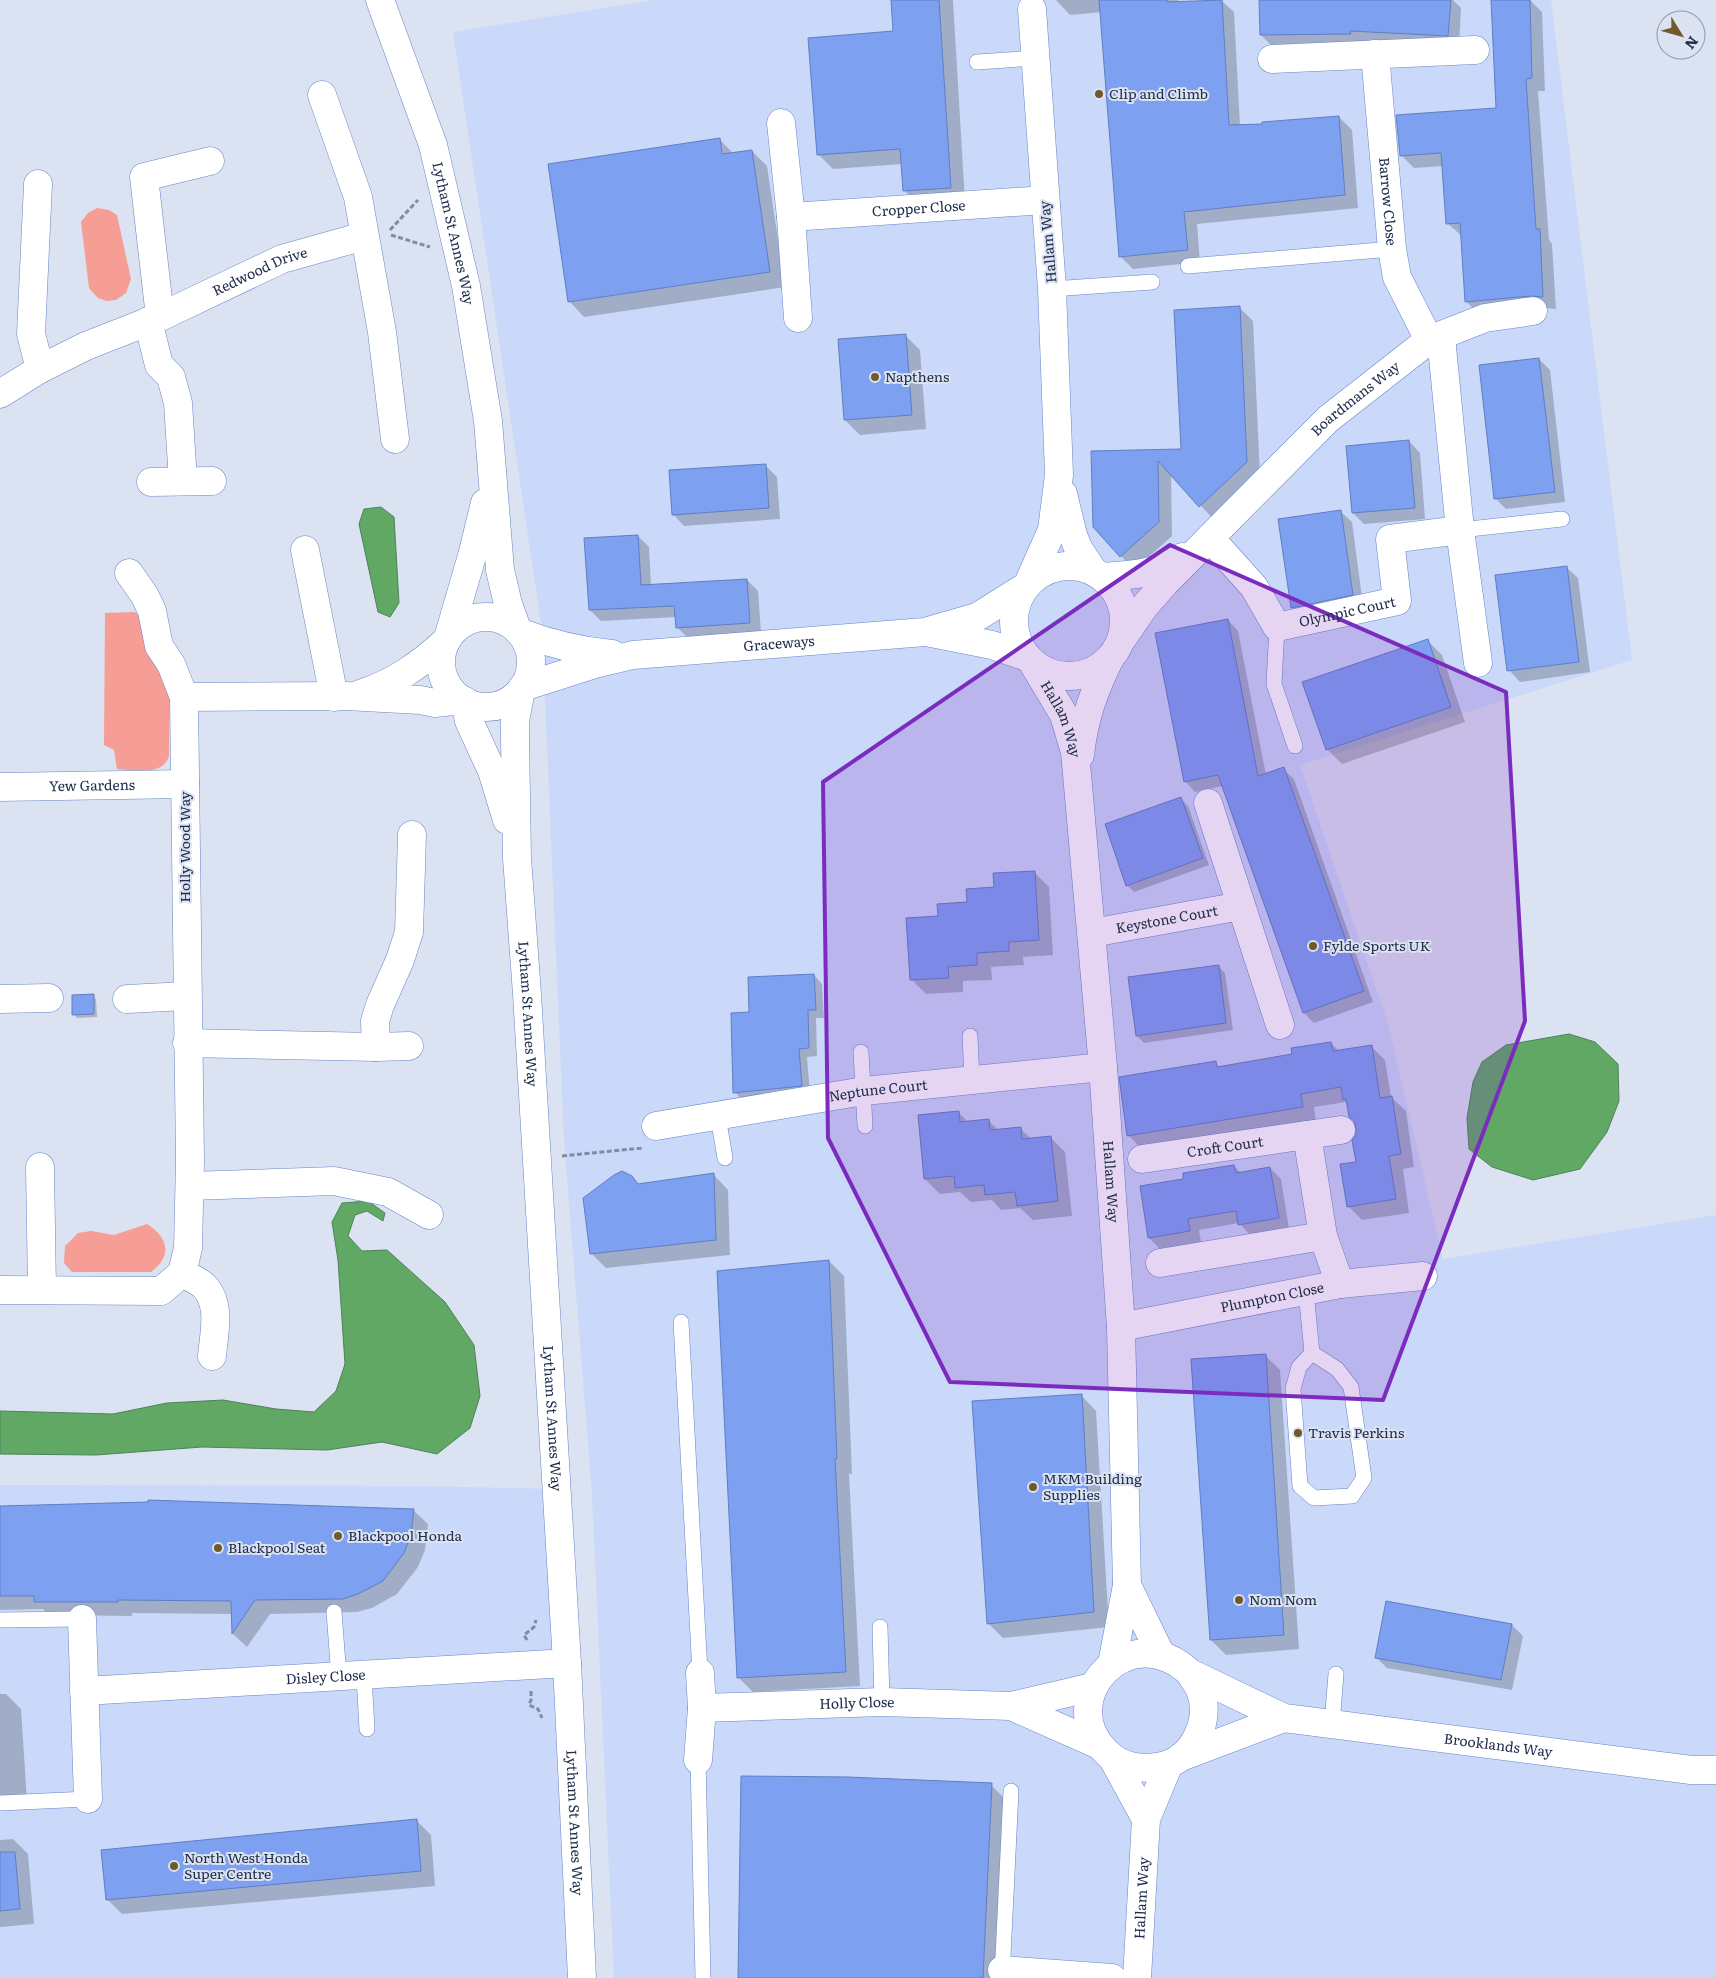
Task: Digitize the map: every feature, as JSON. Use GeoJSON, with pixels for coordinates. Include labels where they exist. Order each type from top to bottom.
{"type":"FeatureCollection","features":[{"type":"Feature","properties":{"kind":"street","name":"Lytham St Annes Way"},"geometry":{"type":"LineString","coordinates":[[380,0],[432,145],[464,277],[488,421],[500,570],[508,604],[518,630]]}},
{"type":"Feature","properties":{"kind":"street","name":"Hallam Way"},"geometry":{"type":"LineString","coordinates":[[1027,585],[1052,530],[1059,475],[1052,289],[1032,9]]}},
{"type":"Feature","properties":{"kind":"street"},"geometry":{"type":"LineString","coordinates":[[1272,59],[1475,50]]}},
{"type":"Feature","properties":{"kind":"street","name":"Barrow Close"},"geometry":{"type":"LineString","coordinates":[[1375,54],[1392,249],[1397,277],[1435,338]]}},
{"type":"Feature","properties":{"kind":"street"},"geometry":{"type":"LineString","coordinates":[[322,95],[358,197],[382,332],[395,439]]}},
{"type":"Feature","properties":{"kind":"street"},"geometry":{"type":"LineString","coordinates":[[781,123],[791,217],[798,318]]}},
{"type":"Feature","properties":{"kind":"street"},"geometry":{"type":"LineString","coordinates":[[184,481],[178,403],[171,378],[159,365],[144,177],[210,161]]}},
{"type":"Feature","properties":{"kind":"street"},"geometry":{"type":"LineString","coordinates":[[38,184],[31,334],[40,369]]}},
{"type":"Feature","properties":{"kind":"street","name":"Cropper Close"},"geometry":{"type":"LineString","coordinates":[[791,217],[1045,200]]}},
{"type":"Feature","properties":{"kind":"street","name":"Redwood Drive"},"geometry":{"type":"LineString","coordinates":[[0,394],[40,369],[86,346],[154,319],[282,259],[364,236]]}},
{"type":"Feature","properties":{"kind":"street","name":"Boardmans Way"},"geometry":{"type":"LineString","coordinates":[[1116,649],[1154,595],[1328,419],[1435,338],[1485,318],[1533,311]]}},
{"type":"Feature","properties":{"kind":"street"},"geometry":{"type":"LineString","coordinates":[[1435,338],[1478,663]]}},
{"type":"Feature","properties":{"kind":"street","name":"Lytham St Annes Way"},"geometry":{"type":"LineString","coordinates":[[447,640],[480,527],[491,474]]}},
{"type":"Feature","properties":{"kind":"street","name":"Hallam Way"},"geometry":{"type":"LineString","coordinates":[[1059,475],[1073,535],[1078,548],[1098,574]]}},
{"type":"Feature","properties":{"kind":"street"},"geometry":{"type":"LineString","coordinates":[[151,482],[212,481]]}},
{"type":"Feature","properties":{"kind":"street","name":"Olympic Court"},"geometry":{"type":"LineString","coordinates":[[1277,626],[1398,601],[1390,539],[1460,530]]}},
{"type":"Feature","properties":{"kind":"street"},"geometry":{"type":"LineString","coordinates":[[1210,538],[1254,587],[1277,626]]}},
{"type":"Feature","properties":{"kind":"street","name":"Boardmans Way"},"geometry":{"type":"LineString","coordinates":[[1098,574],[1151,572],[1174,563],[1210,538]]}},
{"type":"Feature","properties":{"kind":"street"},"geometry":{"type":"LineString","coordinates":[[305,550],[340,697]]}},
{"type":"Feature","properties":{"kind":"street"},"geometry":{"type":"LineString","coordinates":[[1066,566],[1080,567],[1098,574],[1114,589],[1122,604],[1124,628],[1116,649],[1093,670],[1073,676],[1053,674],[1030,661],[1018,644],[1014,630],[1014,615],[1018,600],[1027,585],[1039,575],[1052,569],[1066,566]]}},
{"type":"Feature","properties":{"kind":"street","name":"Holly Wood Way"},"geometry":{"type":"LineString","coordinates":[[129,573],[145,596],[152,611],[159,646],[171,664],[184,698],[186,996],[190,1186],[188,1248],[182,1273]]}},
{"type":"Feature","properties":{"kind":"street","name":"Graceways"},"geometry":{"type":"LineString","coordinates":[[522,688],[595,664],[633,655],[926,632],[978,617],[1027,585]]}},
{"type":"Feature","properties":{"kind":"street"},"geometry":{"type":"LineString","coordinates":[[184,698],[340,697],[420,700],[435,703],[464,701],[484,706],[494,706],[508,701],[522,688],[530,672],[531,658],[527,644],[518,630],[505,621],[482,617],[460,625],[428,658],[394,680],[378,688],[340,697]]}},
{"type":"Feature","properties":{"kind":"street","name":"Graceways"},"geometry":{"type":"LineString","coordinates":[[518,630],[537,639],[572,649],[633,655]]}},
{"type":"Feature","properties":{"kind":"street","name":"Graceways"},"geometry":{"type":"LineString","coordinates":[[926,632],[992,645],[1030,661]]}},
{"type":"Feature","properties":{"kind":"street"},"geometry":{"type":"LineString","coordinates":[[447,640],[442,658],[444,676],[450,688],[464,701]]}},
{"type":"Feature","properties":{"kind":"street","name":"Hallam Way"},"geometry":{"type":"LineString","coordinates":[[1079,778],[1081,744],[1086,714],[1093,694],[1116,649]]}},
{"type":"Feature","properties":{"kind":"street","name":"Hallam Way"},"geometry":{"type":"LineString","coordinates":[[1030,661],[1064,715],[1075,752],[1079,778],[1103,1067],[1121,1327],[1127,1585],[1112,1664]]}},
{"type":"Feature","properties":{"kind":"street","name":"Lytham St Annes Way"},"geometry":{"type":"LineString","coordinates":[[522,688],[515,721],[514,738],[517,858],[527,994],[567,1664],[582,1978]]}},
{"type":"Feature","properties":{"kind":"street","name":"Lytham St Annes Way"},"geometry":{"type":"LineString","coordinates":[[464,701],[469,721],[492,771],[517,858]]}},
{"type":"Feature","properties":{"kind":"street","name":"Yew Gardens"},"geometry":{"type":"LineString","coordinates":[[0,787],[185,784]]}},
{"type":"Feature","properties":{"kind":"street"},"geometry":{"type":"LineString","coordinates":[[1208,803],[1280,1025]]}},
{"type":"Feature","properties":{"kind":"street"},"geometry":{"type":"LineString","coordinates":[[376,1048],[375,1021],[400,960],[409,932],[412,835]]}},
{"type":"Feature","properties":{"kind":"street","name":"Keystone Court"},"geometry":{"type":"LineString","coordinates":[[1092,933],[1241,906]]}},
{"type":"Feature","properties":{"kind":"street"},"geometry":{"type":"LineString","coordinates":[[127,999],[186,996]]}},
{"type":"Feature","properties":{"kind":"street"},"geometry":{"type":"LineString","coordinates":[[0,999],[48,998]]}},
{"type":"Feature","properties":{"kind":"street"},"geometry":{"type":"LineString","coordinates":[[187,1043],[376,1048],[409,1046]]}},
{"type":"Feature","properties":{"kind":"street","name":"Neptune Court"},"geometry":{"type":"LineString","coordinates":[[656,1126],[864,1091],[1103,1067]]}},
{"type":"Feature","properties":{"kind":"street","name":"Croft Court"},"geometry":{"type":"LineString","coordinates":[[1142,1159],[1341,1130]]}},
{"type":"Feature","properties":{"kind":"street"},"geometry":{"type":"LineString","coordinates":[[1307,1135],[1324,1236],[1340,1284]]}},
{"type":"Feature","properties":{"kind":"street"},"geometry":{"type":"LineString","coordinates":[[40,1167],[42,1290]]}},
{"type":"Feature","properties":{"kind":"street"},"geometry":{"type":"LineString","coordinates":[[190,1186],[334,1181],[388,1192],[429,1216]]}},
{"type":"Feature","properties":{"kind":"street"},"geometry":{"type":"LineString","coordinates":[[1160,1263],[1324,1236]]}},
{"type":"Feature","properties":{"kind":"street"},"geometry":{"type":"LineString","coordinates":[[0,1290],[161,1291],[182,1273],[202,1284],[210,1294],[216,1314],[212,1356]]}},
{"type":"Feature","properties":{"kind":"street","name":"Plumpton Close"},"geometry":{"type":"LineString","coordinates":[[1121,1327],[1340,1284],[1424,1276]]}},
{"type":"Feature","properties":{"kind":"street","name":"Hallam Way"},"geometry":{"type":"LineString","coordinates":[[1127,1585],[1161,1655]]}},
{"type":"Feature","properties":{"kind":"street"},"geometry":{"type":"LineString","coordinates":[[82,1619],[88,1799]]}},
{"type":"Feature","properties":{"kind":"street"},"geometry":{"type":"LineString","coordinates":[[1106,1752],[1127,1766],[1147,1769],[1175,1761],[1194,1744],[1202,1726],[1204,1710],[1200,1691],[1190,1673],[1179,1663],[1161,1655],[1144,1653],[1130,1655],[1112,1664],[1093,1687],[1088,1706],[1090,1726],[1146,1820]]}},
{"type":"Feature","properties":{"kind":"street","name":"Disley Close"},"geometry":{"type":"LineString","coordinates":[[84,1691],[567,1664]]}},
{"type":"Feature","properties":{"kind":"street"},"geometry":{"type":"LineString","coordinates":[[698,1760],[702,1708],[700,1673]]}},
{"type":"Feature","properties":{"kind":"street","name":"Brooklands Way"},"geometry":{"type":"LineString","coordinates":[[1190,1673],[1284,1718],[1691,1770],[1716,1770]]}},
{"type":"Feature","properties":{"kind":"street","name":"Holly Close"},"geometry":{"type":"LineString","coordinates":[[702,1708],[882,1702],[1011,1706],[1093,1687]]}},
{"type":"Feature","properties":{"kind":"street","name":"Holly Close"},"geometry":{"type":"LineString","coordinates":[[1011,1706],[1106,1752]]}},
{"type":"Feature","properties":{"kind":"street","name":"Brooklands Way"},"geometry":{"type":"LineString","coordinates":[[1175,1761],[1284,1718]]}},
{"type":"Feature","properties":{"kind":"street","name":"Hallam Way"},"geometry":{"type":"LineString","coordinates":[[1136,1978],[1146,1820],[1175,1761]]}},
{"type":"Feature","properties":{"kind":"street"},"geometry":{"type":"LineString","coordinates":[[1002,1974],[1112,1978]]}},
{"type":"Feature","properties":{"kind":"lane"},"geometry":{"type":"LineString","coordinates":[[977,62],[1036,58]]}},
{"type":"Feature","properties":{"kind":"lane"},"geometry":{"type":"LineString","coordinates":[[1188,266],[1392,249]]}},
{"type":"Feature","properties":{"kind":"lane"},"geometry":{"type":"LineString","coordinates":[[1052,289],[1152,282]]}},
{"type":"Feature","properties":{"kind":"lane"},"geometry":{"type":"LineString","coordinates":[[1460,530],[1562,519]]}},
{"type":"Feature","properties":{"kind":"lane"},"geometry":{"type":"LineString","coordinates":[[1277,626],[1274,684],[1295,746]]}},
{"type":"Feature","properties":{"kind":"lane"},"geometry":{"type":"LineString","coordinates":[[970,1036],[972,1080]]}},
{"type":"Feature","properties":{"kind":"lane"},"geometry":{"type":"LineString","coordinates":[[861,1052],[865,1126]]}},
{"type":"Feature","properties":{"kind":"lane"},"geometry":{"type":"LineString","coordinates":[[718,1116],[724,1158]]}},
{"type":"Feature","properties":{"kind":"lane"},"geometry":{"type":"LineString","coordinates":[[1306,1291],[1312,1352],[1299,1367],[1292,1389],[1300,1486],[1314,1498],[1352,1496],[1364,1478],[1351,1387],[1337,1369],[1312,1352]]}},
{"type":"Feature","properties":{"kind":"lane"},"geometry":{"type":"LineString","coordinates":[[681,1322],[700,1673]]}},
{"type":"Feature","properties":{"kind":"lane"},"geometry":{"type":"LineString","coordinates":[[334,1612],[367,1730]]}},
{"type":"Feature","properties":{"kind":"lane"},"geometry":{"type":"LineString","coordinates":[[0,1620],[82,1619]]}},
{"type":"Feature","properties":{"kind":"lane"},"geometry":{"type":"LineString","coordinates":[[880,1626],[882,1702]]}},
{"type":"Feature","properties":{"kind":"lane"},"geometry":{"type":"LineString","coordinates":[[1332,1724],[1336,1674]]}},
{"type":"Feature","properties":{"kind":"lane"},"geometry":{"type":"LineString","coordinates":[[698,1760],[703,1978]]}},
{"type":"Feature","properties":{"kind":"lane"},"geometry":{"type":"LineString","coordinates":[[1002,1974],[1011,1791]]}},
{"type":"Feature","properties":{"kind":"lane"},"geometry":{"type":"LineString","coordinates":[[0,1803],[88,1799]]}},
{"type":"Feature","properties":{"kind":"path"},"geometry":{"type":"LineString","coordinates":[[423,206],[420,198],[386,234],[435,249],[432,241]]}},
{"type":"Feature","properties":{"kind":"path"},"geometry":{"type":"LineString","coordinates":[[536,1159],[657,1147],[656,1126]]}},
{"type":"Feature","properties":{"kind":"highlighted area"},"geometry":{"type":"Polygon","coordinates":[[[1170,545],[1506,692],[1525,1021],[1383,1400],[950,1382],[828,1138],[823,782],[1170,545]]]}},
{"type":"Feature","properties":{"kind":"shaded area"},"geometry":{"type":"Polygon","coordinates":[[[654,0],[1551,0],[1632,660],[1300,765],[1387,1020],[1443,1259],[1716,1215],[1716,1978],[614,1978],[592,1494],[564,1141],[542,630],[453,32],[654,0]]]}},
{"type":"Feature","properties":{"kind":"shaded area"},"geometry":{"type":"Polygon","coordinates":[[[97,208],[109,210],[117,215],[131,279],[126,293],[116,300],[106,301],[98,298],[89,288],[81,222],[88,213],[97,208]]]}},
{"type":"Feature","properties":{"kind":"shaded area"},"geometry":{"type":"Polygon","coordinates":[[[381,507],[394,517],[399,603],[390,617],[378,612],[359,524],[364,509],[381,507]]]}},
{"type":"Feature","properties":{"kind":"shaded area"},"geometry":{"type":"Polygon","coordinates":[[[134,612],[143,617],[170,676],[169,756],[160,767],[147,771],[117,769],[114,750],[104,745],[105,613],[134,612]]]}},
{"type":"Feature","properties":{"kind":"shaded area"},"geometry":{"type":"Polygon","coordinates":[[[1569,1034],[1595,1042],[1618,1064],[1619,1101],[1607,1132],[1580,1169],[1533,1180],[1492,1167],[1469,1149],[1467,1118],[1473,1082],[1482,1062],[1506,1045],[1569,1034]]]}},
{"type":"Feature","properties":{"kind":"shaded area"},"geometry":{"type":"Polygon","coordinates":[[[368,1201],[385,1213],[383,1221],[367,1211],[355,1215],[348,1236],[362,1251],[387,1250],[445,1302],[474,1345],[480,1396],[470,1428],[437,1454],[382,1442],[327,1450],[202,1447],[96,1455],[0,1454],[0,1411],[113,1414],[167,1403],[223,1400],[276,1409],[314,1412],[336,1391],[345,1364],[338,1260],[332,1222],[342,1203],[368,1201]]]}},
{"type":"Feature","properties":{"kind":"shaded area"},"geometry":{"type":"Polygon","coordinates":[[[147,1224],[160,1235],[165,1247],[163,1260],[151,1272],[72,1272],[64,1263],[65,1246],[78,1233],[91,1231],[114,1235],[147,1224]]]}},
{"type":"Feature","properties":{"kind":"shaded area"},"geometry":{"type":"Polygon","coordinates":[[[0,1485],[421,1486],[555,1489],[582,1978],[0,1978],[0,1485]]]}},
{"type":"Feature","properties":{"kind":"building"},"geometry":{"type":"Polygon","coordinates":[[[891,0],[939,0],[951,188],[903,191],[900,149],[817,155],[808,38],[893,31],[891,0]]]}},
{"type":"Feature","properties":{"kind":"building"},"geometry":{"type":"Polygon","coordinates":[[[1099,0],[1167,0],[1167,2],[1222,0],[1229,125],[1262,124],[1262,122],[1339,116],[1345,195],[1184,212],[1188,250],[1119,257],[1099,0]]]}},
{"type":"Feature","properties":{"kind":"building"},"geometry":{"type":"Polygon","coordinates":[[[1259,0],[1451,0],[1448,36],[1350,31],[1351,34],[1260,35],[1259,0]]]}},
{"type":"Feature","properties":{"kind":"building"},"geometry":{"type":"Polygon","coordinates":[[[1491,0],[1530,0],[1532,78],[1526,79],[1536,229],[1540,229],[1543,297],[1531,296],[1465,302],[1460,223],[1446,224],[1441,153],[1400,156],[1396,115],[1496,108],[1491,0]]]}},
{"type":"Feature","properties":{"kind":"building"},"geometry":{"type":"Polygon","coordinates":[[[720,138],[722,154],[752,150],[770,272],[568,302],[548,164],[720,138]]]}},
{"type":"Feature","properties":{"kind":"building"},"geometry":{"type":"Polygon","coordinates":[[[1240,306],[1247,462],[1199,507],[1158,461],[1159,522],[1120,557],[1093,527],[1091,451],[1181,449],[1174,310],[1240,306]]]}},
{"type":"Feature","properties":{"kind":"building","name":"Napthens"},"geometry":{"type":"Polygon","coordinates":[[[906,334],[912,415],[844,420],[838,339],[906,334]]]}},
{"type":"Feature","properties":{"kind":"building"},"geometry":{"type":"Polygon","coordinates":[[[1539,358],[1555,492],[1494,499],[1479,365],[1539,358]]]}},
{"type":"Feature","properties":{"kind":"building"},"geometry":{"type":"Polygon","coordinates":[[[1409,440],[1415,508],[1352,513],[1346,446],[1409,440]]]}},
{"type":"Feature","properties":{"kind":"building"},"geometry":{"type":"Polygon","coordinates":[[[766,464],[769,508],[672,515],[669,470],[766,464]]]}},
{"type":"Feature","properties":{"kind":"building"},"geometry":{"type":"Polygon","coordinates":[[[1341,510],[1353,595],[1291,608],[1278,519],[1341,510]]]}},
{"type":"Feature","properties":{"kind":"building"},"geometry":{"type":"Polygon","coordinates":[[[638,535],[641,585],[747,579],[750,623],[676,628],[674,606],[589,610],[584,538],[638,535]]]}},
{"type":"Feature","properties":{"kind":"building"},"geometry":{"type":"Polygon","coordinates":[[[1567,566],[1579,662],[1507,671],[1495,575],[1567,566]]]}},
{"type":"Feature","properties":{"kind":"building"},"geometry":{"type":"Polygon","coordinates":[[[1228,619],[1258,776],[1284,767],[1364,991],[1303,1013],[1218,775],[1184,782],[1155,633],[1228,619]]]}},
{"type":"Feature","properties":{"kind":"building"},"geometry":{"type":"Polygon","coordinates":[[[1428,639],[1451,707],[1326,750],[1302,682],[1428,639]]]}},
{"type":"Feature","properties":{"kind":"building"},"geometry":{"type":"Polygon","coordinates":[[[1181,797],[1203,858],[1126,886],[1105,824],[1181,797]]]}},
{"type":"Feature","properties":{"kind":"building"},"geometry":{"type":"Polygon","coordinates":[[[1035,871],[1039,940],[1009,942],[1009,951],[977,953],[977,965],[948,967],[949,978],[910,980],[906,918],[938,916],[937,904],[967,902],[966,889],[994,887],[993,873],[1035,871]]]}},
{"type":"Feature","properties":{"kind":"building"},"geometry":{"type":"Polygon","coordinates":[[[1219,965],[1226,1023],[1136,1036],[1128,977],[1219,965]]]}},
{"type":"Feature","properties":{"kind":"building"},"geometry":{"type":"Polygon","coordinates":[[[814,974],[816,1010],[808,1010],[809,1048],[799,1049],[802,1086],[733,1093],[731,1013],[749,1012],[748,977],[814,974]]]}},
{"type":"Feature","properties":{"kind":"building"},"geometry":{"type":"Polygon","coordinates":[[[94,994],[94,1014],[72,1015],[72,995],[94,994]]]}},
{"type":"Feature","properties":{"kind":"building"},"geometry":{"type":"Polygon","coordinates":[[[1331,1042],[1333,1051],[1372,1045],[1380,1098],[1392,1096],[1401,1154],[1389,1156],[1396,1199],[1347,1207],[1340,1164],[1356,1162],[1352,1140],[1356,1135],[1356,1128],[1354,1121],[1349,1117],[1346,1099],[1343,1100],[1341,1087],[1301,1094],[1303,1107],[1127,1136],[1119,1077],[1216,1061],[1217,1067],[1292,1054],[1291,1048],[1331,1042]]]}},
{"type":"Feature","properties":{"kind":"building"},"geometry":{"type":"Polygon","coordinates":[[[959,1111],[960,1122],[989,1119],[990,1130],[1021,1127],[1022,1139],[1051,1136],[1058,1201],[1017,1206],[1015,1192],[985,1195],[984,1185],[955,1188],[954,1176],[924,1179],[918,1115],[959,1111]]]}},
{"type":"Feature","properties":{"kind":"building"},"geometry":{"type":"Polygon","coordinates":[[[1234,1165],[1236,1173],[1270,1167],[1279,1218],[1238,1225],[1236,1211],[1188,1219],[1190,1231],[1148,1238],[1140,1186],[1183,1179],[1183,1173],[1234,1165]]]}},
{"type":"Feature","properties":{"kind":"building"},"geometry":{"type":"Polygon","coordinates":[[[622,1171],[632,1176],[638,1184],[714,1173],[716,1240],[590,1254],[583,1198],[622,1171]]]}},
{"type":"Feature","properties":{"kind":"building"},"geometry":{"type":"Polygon","coordinates":[[[829,1260],[837,1459],[835,1459],[846,1672],[737,1678],[717,1271],[829,1260]]]}},
{"type":"Feature","properties":{"kind":"building"},"geometry":{"type":"Polygon","coordinates":[[[1266,1354],[1284,1635],[1210,1640],[1191,1359],[1266,1354]]]}},
{"type":"Feature","properties":{"kind":"building","name":"MKM Building Supplies"},"geometry":{"type":"Polygon","coordinates":[[[1082,1394],[1094,1612],[987,1624],[972,1401],[1082,1394]]]}},
{"type":"Feature","properties":{"kind":"building"},"geometry":{"type":"Polygon","coordinates":[[[148,1500],[414,1509],[411,1535],[404,1553],[383,1581],[358,1594],[343,1599],[255,1600],[232,1634],[231,1601],[118,1600],[118,1602],[34,1602],[34,1596],[0,1596],[0,1506],[148,1502],[148,1500]]]}},
{"type":"Feature","properties":{"kind":"building"},"geometry":{"type":"Polygon","coordinates":[[[1386,1601],[1512,1624],[1501,1680],[1375,1658],[1386,1601]]]}},
{"type":"Feature","properties":{"kind":"building"},"geometry":{"type":"Polygon","coordinates":[[[741,1776],[848,1777],[992,1783],[983,1978],[738,1978],[741,1776]]]}},
{"type":"Feature","properties":{"kind":"building"},"geometry":{"type":"Polygon","coordinates":[[[417,1819],[421,1871],[106,1900],[101,1850],[417,1819]]]}},
{"type":"Feature","properties":{"kind":"building"},"geometry":{"type":"Polygon","coordinates":[[[0,1852],[15,1852],[20,1909],[0,1911],[0,1852]]]}},
{"type":"Feature","properties":{"kind":"place","name":"Clip and Climb"},"geometry":{"type":"Point","coordinates":[1099,94]}},
{"type":"Feature","properties":{"kind":"place","name":"Napthens"},"geometry":{"type":"Point","coordinates":[875,377]}},
{"type":"Feature","properties":{"kind":"place","name":"Fylde Sports UK"},"geometry":{"type":"Point","coordinates":[1313,946]}},
{"type":"Feature","properties":{"kind":"place","name":"Travis Perkins"},"geometry":{"type":"Point","coordinates":[1298,1433]}},
{"type":"Feature","properties":{"kind":"place","name":"MKM Building Supplies"},"geometry":{"type":"Point","coordinates":[1033,1487]}},
{"type":"Feature","properties":{"kind":"place","name":"Blackpool Honda"},"geometry":{"type":"Point","coordinates":[338,1536]}},
{"type":"Feature","properties":{"kind":"place","name":"Blackpool Seat"},"geometry":{"type":"Point","coordinates":[218,1548]}},
{"type":"Feature","properties":{"kind":"place","name":"Nom Nom"},"geometry":{"type":"Point","coordinates":[1239,1600]}},
{"type":"Feature","properties":{"kind":"place","name":"North West Honda Super Centre"},"geometry":{"type":"Point","coordinates":[174,1866]}}]}
